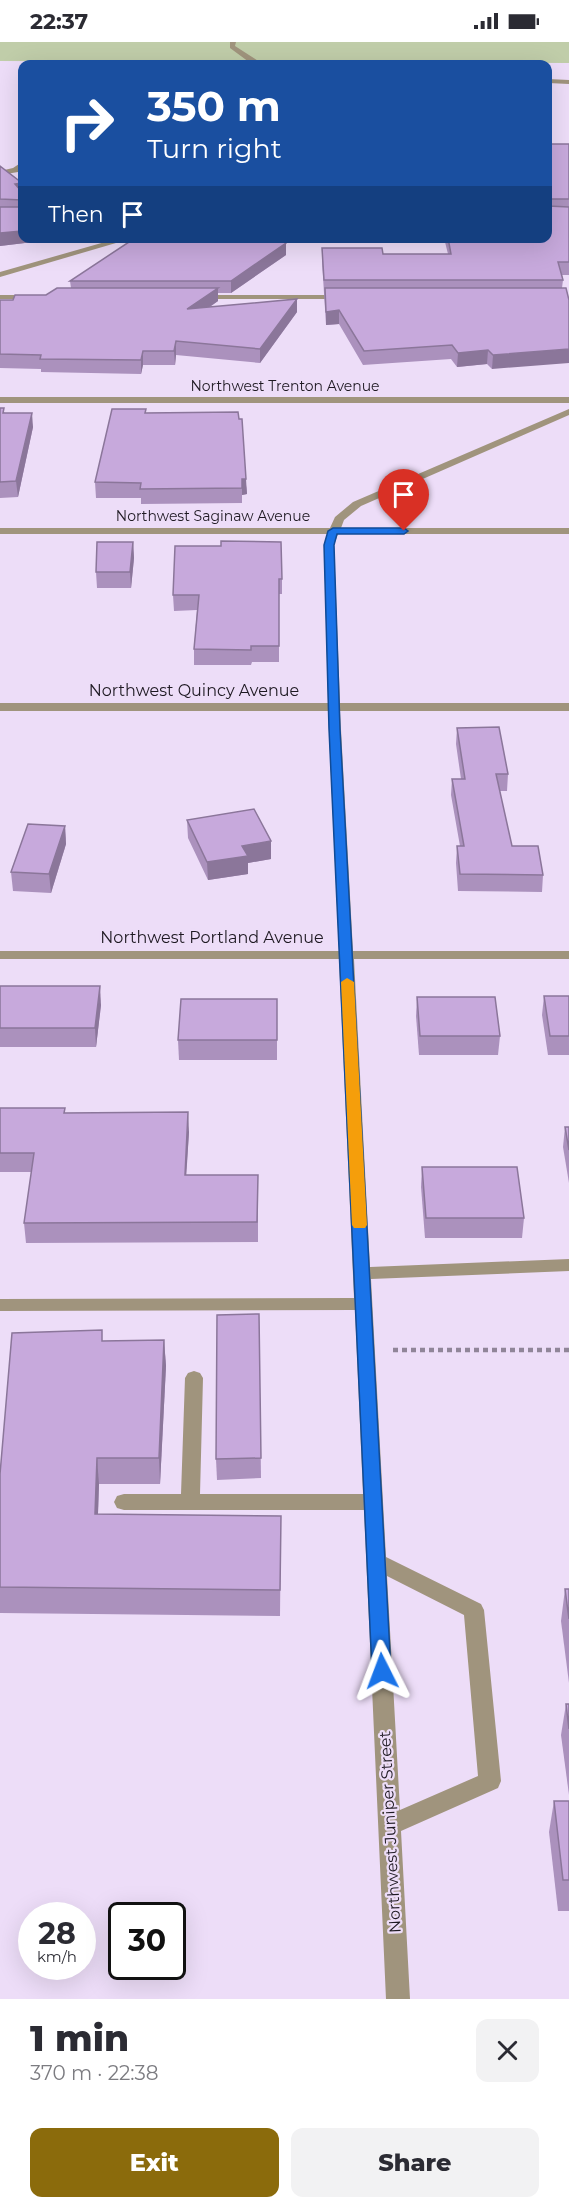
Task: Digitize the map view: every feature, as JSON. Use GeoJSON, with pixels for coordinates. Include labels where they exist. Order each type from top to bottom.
{"type":"FeatureCollection","features":[{"type":"Feature","properties":{"kind":"street"},"geometry":{"type":"LineString","coordinates":[[234,42],[232,47],[250,60]]}},
{"type":"Feature","properties":{"kind":"street"},"geometry":{"type":"LineString","coordinates":[[552,81],[569,82]]}},
{"type":"Feature","properties":{"kind":"street"},"geometry":{"type":"LineString","coordinates":[[0,172],[18,167]]}},
{"type":"Feature","properties":{"kind":"street"},"geometry":{"type":"LineString","coordinates":[[0,275],[112,243]]}},
{"type":"Feature","properties":{"kind":"street"},"geometry":{"type":"LineString","coordinates":[[0,297],[47,297]]}},
{"type":"Feature","properties":{"kind":"street"},"geometry":{"type":"LineString","coordinates":[[190,297],[356,297]]}},
{"type":"Feature","properties":{"kind":"street","name":"Northwest Trenton Avenue"},"geometry":{"type":"LineString","coordinates":[[0,400],[569,400]]}},
{"type":"Feature","properties":{"kind":"street"},"geometry":{"type":"LineString","coordinates":[[333,531],[339,519],[357,504],[569,412]]}},
{"type":"Feature","properties":{"kind":"street","name":"Northwest Saginaw Avenue"},"geometry":{"type":"LineString","coordinates":[[0,531],[569,531]]}},
{"type":"Feature","properties":{"kind":"street","name":"Northwest Juniper Street"},"geometry":{"type":"LineString","coordinates":[[333,531],[329,545],[334,707],[398,1999]]}},
{"type":"Feature","properties":{"kind":"street","name":"Northwest Quincy Avenue"},"geometry":{"type":"LineString","coordinates":[[0,707],[569,707]]}},
{"type":"Feature","properties":{"kind":"street","name":"Northwest Portland Avenue"},"geometry":{"type":"LineString","coordinates":[[0,955],[569,955]]}},
{"type":"Feature","properties":{"kind":"street"},"geometry":{"type":"LineString","coordinates":[[362,1273],[569,1265]]}},
{"type":"Feature","properties":{"kind":"street"},"geometry":{"type":"LineString","coordinates":[[0,1305],[363,1304]]}},
{"type":"Feature","properties":{"kind":"street"},"geometry":{"type":"LineString","coordinates":[[190,1502],[194,1378]]}},
{"type":"Feature","properties":{"kind":"street"},"geometry":{"type":"LineString","coordinates":[[124,1502],[373,1502]]}},
{"type":"Feature","properties":{"kind":"street"},"geometry":{"type":"LineString","coordinates":[[376,1561],[474,1610],[490,1781],[390,1825]]}},
{"type":"Feature","properties":{"kind":"path"},"geometry":{"type":"LineString","coordinates":[[366,1349],[569,1350]]}},
{"type":"Feature","properties":{"kind":"green space"},"geometry":{"type":"Polygon","coordinates":[[[0,42],[569,42],[569,63],[552,63],[552,60],[0,61],[0,42]]]}},
{"type":"Feature","properties":{"kind":"building"},"geometry":{"type":"Polygon","coordinates":[[[552,144],[569,144],[569,199],[552,199],[552,144]]]}},
{"type":"Feature","properties":{"kind":"building"},"geometry":{"type":"Polygon","coordinates":[[[0,166],[18,180],[18,184],[15,184],[18,187],[18,200],[0,199],[0,166]]]}},
{"type":"Feature","properties":{"kind":"building"},"geometry":{"type":"Polygon","coordinates":[[[552,206],[569,207],[569,262],[558,262],[563,280],[324,280],[322,248],[382,248],[383,254],[451,254],[449,243],[552,243],[552,206]]]}},
{"type":"Feature","properties":{"kind":"building"},"geometry":{"type":"Polygon","coordinates":[[[0,207],[18,207],[18,231],[0,233],[0,207]]]}},
{"type":"Feature","properties":{"kind":"building"},"geometry":{"type":"Polygon","coordinates":[[[127,243],[286,243],[231,281],[70,281],[127,243]]]}},
{"type":"Feature","properties":{"kind":"building"},"geometry":{"type":"Polygon","coordinates":[[[57,288],[218,288],[187,309],[297,299],[260,349],[176,341],[174,351],[143,351],[141,360],[40,359],[41,355],[0,354],[0,300],[13,300],[15,295],[46,295],[57,288]]]}},
{"type":"Feature","properties":{"kind":"building"},"geometry":{"type":"Polygon","coordinates":[[[325,288],[566,288],[569,300],[569,349],[493,355],[488,350],[458,353],[452,345],[364,351],[339,310],[326,312],[325,288]]]}},
{"type":"Feature","properties":{"kind":"building"},"geometry":{"type":"Polygon","coordinates":[[[0,408],[4,408],[3,413],[32,413],[16,481],[0,482],[0,408]]]}},
{"type":"Feature","properties":{"kind":"building"},"geometry":{"type":"Polygon","coordinates":[[[112,409],[146,409],[145,413],[238,412],[239,419],[242,419],[246,479],[242,479],[242,488],[140,489],[141,483],[95,482],[112,409]]]}},
{"type":"Feature","properties":{"kind":"building"},"geometry":{"type":"Polygon","coordinates":[[[221,541],[281,542],[279,646],[251,646],[251,650],[194,649],[199,595],[173,595],[175,546],[221,546],[221,541]]]}},
{"type":"Feature","properties":{"kind":"building"},"geometry":{"type":"Polygon","coordinates":[[[97,542],[133,542],[130,572],[96,572],[97,542]]]}},
{"type":"Feature","properties":{"kind":"building"},"geometry":{"type":"Polygon","coordinates":[[[499,727],[508,774],[496,774],[512,846],[538,846],[543,875],[460,874],[457,846],[464,846],[452,779],[465,779],[457,728],[499,727]]]}},
{"type":"Feature","properties":{"kind":"building"},"geometry":{"type":"Polygon","coordinates":[[[254,809],[271,841],[242,846],[248,856],[207,862],[187,820],[254,809]]]}},
{"type":"Feature","properties":{"kind":"building"},"geometry":{"type":"Polygon","coordinates":[[[28,824],[65,826],[49,874],[11,872],[28,824]]]}},
{"type":"Feature","properties":{"kind":"building"},"geometry":{"type":"Polygon","coordinates":[[[0,986],[100,986],[95,1028],[0,1028],[0,986]]]}},
{"type":"Feature","properties":{"kind":"building"},"geometry":{"type":"Polygon","coordinates":[[[544,996],[569,996],[569,1036],[550,1036],[544,996]]]}},
{"type":"Feature","properties":{"kind":"building"},"geometry":{"type":"Polygon","coordinates":[[[417,997],[495,997],[500,1036],[420,1036],[417,997]]]}},
{"type":"Feature","properties":{"kind":"building"},"geometry":{"type":"Polygon","coordinates":[[[181,999],[277,999],[277,1040],[178,1040],[181,999]]]}},
{"type":"Feature","properties":{"kind":"building"},"geometry":{"type":"Polygon","coordinates":[[[0,1108],[65,1108],[64,1113],[188,1112],[185,1175],[258,1175],[257,1222],[24,1223],[34,1153],[0,1153],[0,1108]]]}},
{"type":"Feature","properties":{"kind":"building"},"geometry":{"type":"Polygon","coordinates":[[[565,1127],[569,1127],[569,1150],[565,1127]]]}},
{"type":"Feature","properties":{"kind":"building"},"geometry":{"type":"Polygon","coordinates":[[[422,1167],[517,1167],[524,1218],[426,1218],[422,1167]]]}},
{"type":"Feature","properties":{"kind":"building"},"geometry":{"type":"Polygon","coordinates":[[[259,1314],[261,1458],[216,1459],[217,1315],[259,1314]]]}},
{"type":"Feature","properties":{"kind":"building"},"geometry":{"type":"Polygon","coordinates":[[[102,1330],[102,1341],[164,1340],[159,1458],[97,1458],[95,1514],[281,1516],[280,1590],[0,1587],[0,1474],[12,1333],[102,1330]]]}},
{"type":"Feature","properties":{"kind":"building"},"geometry":{"type":"Polygon","coordinates":[[[565,1589],[569,1589],[569,1619],[565,1589]]]}},
{"type":"Feature","properties":{"kind":"building"},"geometry":{"type":"Polygon","coordinates":[[[566,1704],[569,1704],[569,1729],[566,1704]]]}},
{"type":"Feature","properties":{"kind":"building"},"geometry":{"type":"Polygon","coordinates":[[[554,1801],[569,1801],[569,1880],[563,1880],[554,1801]]]}},
{"type":"Feature","properties":{"kind":"slow traffic"},"geometry":{"type":"LineString","coordinates":[[347,982],[360,1225]]}},
{"type":"Feature","properties":{"kind":"route"},"geometry":{"type":"LineString","coordinates":[[382,1671],[335,729],[329,545],[333,531],[404,531]]}}]}
